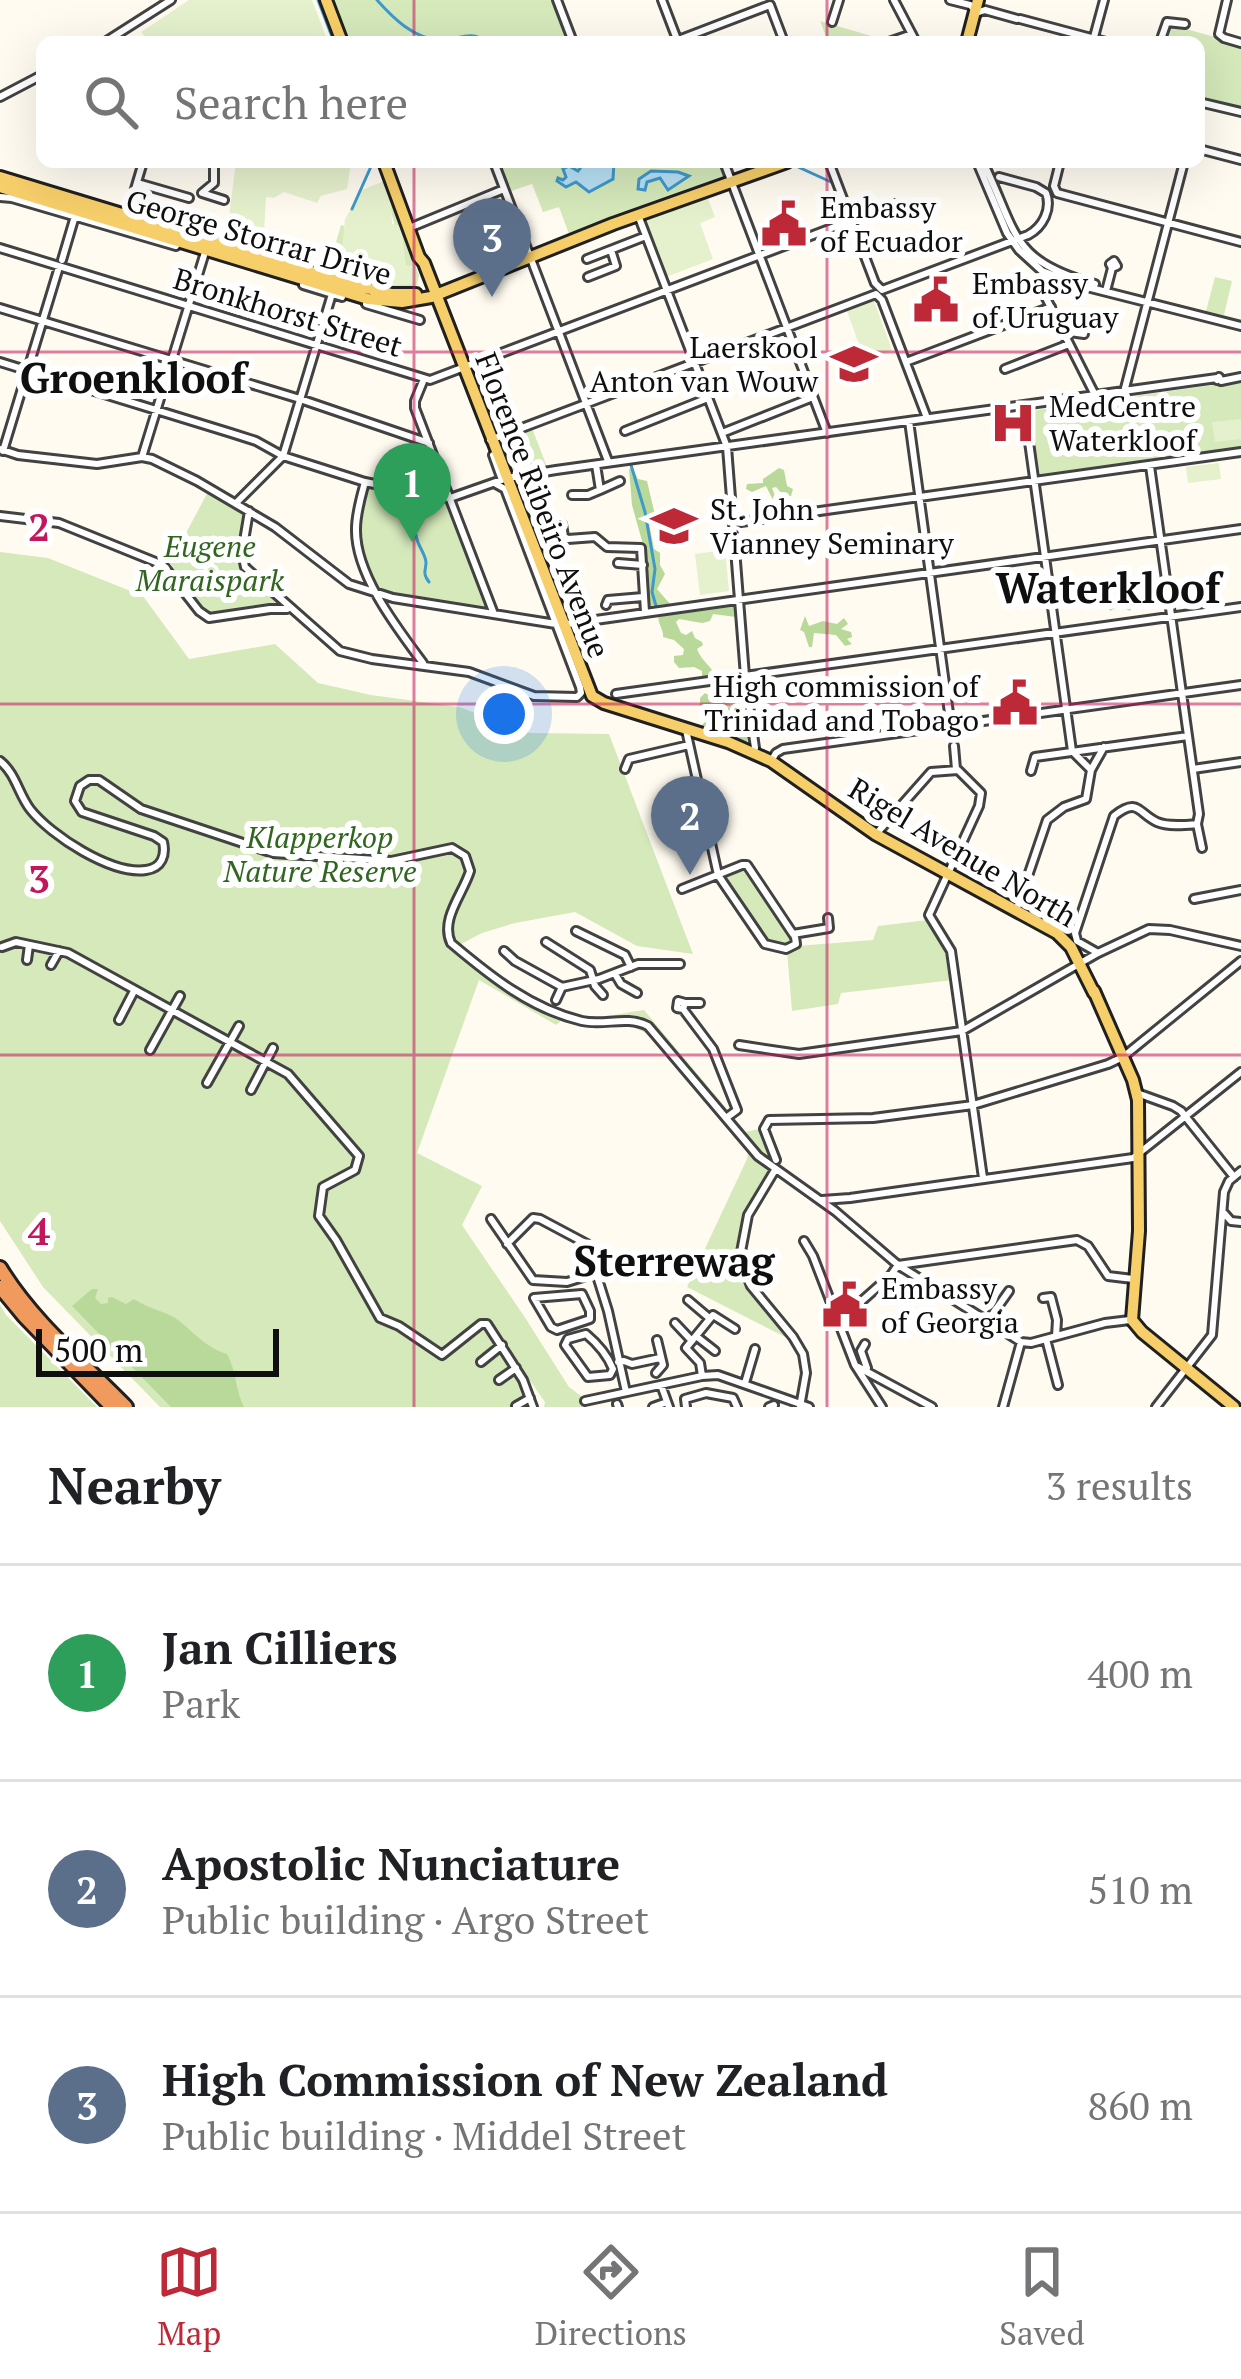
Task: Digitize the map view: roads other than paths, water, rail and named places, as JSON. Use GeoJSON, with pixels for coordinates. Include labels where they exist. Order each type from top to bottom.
{"type":"FeatureCollection","features":[{"type":"Feature","properties":{"kind":"highway"},"geometry":{"type":"LineString","coordinates":[[0,1268],[40,1321],[126,1407]]}},
{"type":"Feature","properties":{"kind":"highway"},"geometry":{"type":"LineString","coordinates":[[0,1287],[112,1407]]}},
{"type":"Feature","properties":{"kind":"main road"},"geometry":{"type":"LineString","coordinates":[[326,0],[340,36]]}},
{"type":"Feature","properties":{"kind":"main road"},"geometry":{"type":"LineString","coordinates":[[971,36],[979,6]]}},
{"type":"Feature","properties":{"kind":"main road","name":"Florence Ribeiro Avenue"},"geometry":{"type":"LineString","coordinates":[[389,168],[424,263]]}},
{"type":"Feature","properties":{"kind":"main road"},"geometry":{"type":"LineString","coordinates":[[732,181],[761,168]]}},
{"type":"Feature","properties":{"kind":"main road"},"geometry":{"type":"LineString","coordinates":[[436,293],[770,168]]}},
{"type":"Feature","properties":{"kind":"main road","name":"George Storrar Drive"},"geometry":{"type":"LineString","coordinates":[[0,177],[208,249],[392,294],[436,293]]}},
{"type":"Feature","properties":{"kind":"main road","name":"Florence Ribeiro Avenue"},"geometry":{"type":"LineString","coordinates":[[396,188],[415,222],[424,263],[586,696]]}},
{"type":"Feature","properties":{"kind":"main road","name":"George Storrar Drive"},"geometry":{"type":"LineString","coordinates":[[0,191],[174,229],[208,249]]}},
{"type":"Feature","properties":{"kind":"main road","name":"George Storrar Drive"},"geometry":{"type":"LineString","coordinates":[[260,262],[368,298],[401,302],[436,293]]}},
{"type":"Feature","properties":{"kind":"main road"},"geometry":{"type":"LineString","coordinates":[[401,302],[427,307],[450,330]]}},
{"type":"Feature","properties":{"kind":"main road","name":"Rigel Avenue North"},"geometry":{"type":"LineString","coordinates":[[586,696],[762,754],[876,833],[1017,910],[1071,947],[1137,1093],[1142,1149],[1132,1320]]}},
{"type":"Feature","properties":{"kind":"main road"},"geometry":{"type":"LineString","coordinates":[[1132,1320],[1234,1407]]}},
{"type":"Feature","properties":{"kind":"street"},"geometry":{"type":"LineString","coordinates":[[123,36],[171,0]]}},
{"type":"Feature","properties":{"kind":"street"},"geometry":{"type":"LineString","coordinates":[[662,0],[674,36]]}},
{"type":"Feature","properties":{"kind":"street"},"geometry":{"type":"LineString","coordinates":[[832,22],[838,0]]}},
{"type":"Feature","properties":{"kind":"street"},"geometry":{"type":"LineString","coordinates":[[950,0],[1079,36]]}},
{"type":"Feature","properties":{"kind":"street"},"geometry":{"type":"LineString","coordinates":[[1094,36],[1104,0]]}},
{"type":"Feature","properties":{"kind":"street"},"geometry":{"type":"LineString","coordinates":[[1227,0],[1220,34],[1241,43]]}},
{"type":"Feature","properties":{"kind":"street"},"geometry":{"type":"LineString","coordinates":[[561,1],[571,36]]}},
{"type":"Feature","properties":{"kind":"street"},"geometry":{"type":"LineString","coordinates":[[895,2],[912,36]]}},
{"type":"Feature","properties":{"kind":"street"},"geometry":{"type":"LineString","coordinates":[[691,36],[771,3],[782,36]]}},
{"type":"Feature","properties":{"kind":"street"},"geometry":{"type":"LineString","coordinates":[[1162,36],[1167,22],[1185,24]]}},
{"type":"Feature","properties":{"kind":"street"},"geometry":{"type":"LineString","coordinates":[[1,97],[36,78]]}},
{"type":"Feature","properties":{"kind":"street"},"geometry":{"type":"LineString","coordinates":[[1205,104],[1241,112]]}},
{"type":"Feature","properties":{"kind":"street"},"geometry":{"type":"LineString","coordinates":[[1205,151],[1241,160]]}},
{"type":"Feature","properties":{"kind":"street"},"geometry":{"type":"LineString","coordinates":[[126,219],[141,168]]}},
{"type":"Feature","properties":{"kind":"street"},"geometry":{"type":"LineString","coordinates":[[214,168],[214,183],[202,194],[224,200]]}},
{"type":"Feature","properties":{"kind":"street"},"geometry":{"type":"LineString","coordinates":[[496,168],[608,463]]}},
{"type":"Feature","properties":{"kind":"street"},"geometry":{"type":"LineString","coordinates":[[727,168],[827,433]]}},
{"type":"Feature","properties":{"kind":"street"},"geometry":{"type":"LineString","coordinates":[[831,168],[927,418]]}},
{"type":"Feature","properties":{"kind":"street"},"geometry":{"type":"LineString","coordinates":[[982,168],[1015,239],[1042,271],[1241,325]]}},
{"type":"Feature","properties":{"kind":"street"},"geometry":{"type":"LineString","coordinates":[[1058,168],[1055,192],[1241,242]]}},
{"type":"Feature","properties":{"kind":"street"},"geometry":{"type":"LineString","coordinates":[[1124,392],[1182,168]]}},
{"type":"Feature","properties":{"kind":"street"},"geometry":{"type":"LineString","coordinates":[[491,439],[1033,232],[1042,224],[1048,196],[1036,187],[999,177]]}},
{"type":"Feature","properties":{"kind":"street"},"geometry":{"type":"LineString","coordinates":[[136,183],[189,198]]}},
{"type":"Feature","properties":{"kind":"street"},"geometry":{"type":"LineString","coordinates":[[415,222],[504,189]]}},
{"type":"Feature","properties":{"kind":"street","name":"George Storrar Drive"},"geometry":{"type":"LineString","coordinates":[[0,191],[75,216],[208,249],[420,320]]}},
{"type":"Feature","properties":{"kind":"street","name":"Bronkhorst Street"},"geometry":{"type":"LineString","coordinates":[[0,248],[433,379],[465,372],[559,330],[896,204]]}},
{"type":"Feature","properties":{"kind":"street"},"geometry":{"type":"LineString","coordinates":[[638,215],[727,447],[745,676],[762,754],[1241,685]]}},
{"type":"Feature","properties":{"kind":"street"},"geometry":{"type":"LineString","coordinates":[[75,216],[2,450],[98,464],[142,457],[171,468],[278,528],[345,583],[378,595],[560,624],[1241,529]]}},
{"type":"Feature","properties":{"kind":"street"},"geometry":{"type":"LineString","coordinates":[[587,259],[646,236]]}},
{"type":"Feature","properties":{"kind":"street"},"geometry":{"type":"LineString","coordinates":[[1015,239],[1046,267],[1089,285]]}},
{"type":"Feature","properties":{"kind":"street"},"geometry":{"type":"LineString","coordinates":[[142,457],[208,249]]}},
{"type":"Feature","properties":{"kind":"street"},"geometry":{"type":"LineString","coordinates":[[588,277],[616,266],[611,250]]}},
{"type":"Feature","properties":{"kind":"street"},"geometry":{"type":"LineString","coordinates":[[1106,289],[1112,268]]}},
{"type":"Feature","properties":{"kind":"street"},"geometry":{"type":"LineString","coordinates":[[1042,271],[1040,283],[1095,395]]}},
{"type":"Feature","properties":{"kind":"street"},"geometry":{"type":"LineString","coordinates":[[236,503],[283,456],[332,293]]}},
{"type":"Feature","properties":{"kind":"street"},"geometry":{"type":"LineString","coordinates":[[0,308],[429,443]]}},
{"type":"Feature","properties":{"kind":"street"},"geometry":{"type":"LineString","coordinates":[[906,362],[1051,308]]}},
{"type":"Feature","properties":{"kind":"street"},"geometry":{"type":"LineString","coordinates":[[1065,335],[1084,334]]}},
{"type":"Feature","properties":{"kind":"street"},"geometry":{"type":"LineString","coordinates":[[1005,369],[1069,344]]}},
{"type":"Feature","properties":{"kind":"street"},"geometry":{"type":"LineString","coordinates":[[0,362],[253,440],[283,456],[365,482],[450,498],[486,486],[608,463],[1241,376]]}},
{"type":"Feature","properties":{"kind":"street"},"geometry":{"type":"LineString","coordinates":[[424,379],[415,404],[494,614]]}},
{"type":"Feature","properties":{"kind":"street"},"geometry":{"type":"LineString","coordinates":[[722,433],[813,397]]}},
{"type":"Feature","properties":{"kind":"street"},"geometry":{"type":"LineString","coordinates":[[625,430],[708,398]]}},
{"type":"Feature","properties":{"kind":"street"},"geometry":{"type":"LineString","coordinates":[[1024,406],[1072,752],[1091,770]]}},
{"type":"Feature","properties":{"kind":"street"},"geometry":{"type":"LineString","coordinates":[[909,421],[952,735]]}},
{"type":"Feature","properties":{"kind":"street"},"geometry":{"type":"LineString","coordinates":[[734,523],[1241,452]]}},
{"type":"Feature","properties":{"kind":"street"},"geometry":{"type":"LineString","coordinates":[[596,465],[600,490]]}},
{"type":"Feature","properties":{"kind":"street"},"geometry":{"type":"LineString","coordinates":[[1150,466],[1202,848]]}},
{"type":"Feature","properties":{"kind":"street"},"geometry":{"type":"LineString","coordinates":[[572,495],[588,495],[620,481]]}},
{"type":"Feature","properties":{"kind":"street"},"geometry":{"type":"LineString","coordinates":[[365,482],[358,511],[358,547],[378,595],[425,666]]}},
{"type":"Feature","properties":{"kind":"street"},"geometry":{"type":"LineString","coordinates":[[249,511],[242,562],[248,572],[340,651],[469,672],[534,696],[586,696]]}},
{"type":"Feature","properties":{"kind":"street"},"geometry":{"type":"LineString","coordinates":[[0,516],[58,523],[163,565],[209,618],[291,610]]}},
{"type":"Feature","properties":{"kind":"street"},"geometry":{"type":"LineString","coordinates":[[541,527],[564,525],[568,539],[595,537],[607,547],[640,548],[645,613]]}},
{"type":"Feature","properties":{"kind":"street"},"geometry":{"type":"LineString","coordinates":[[619,563],[643,565]]}},
{"type":"Feature","properties":{"kind":"street"},"geometry":{"type":"LineString","coordinates":[[606,605],[608,600],[643,597]]}},
{"type":"Feature","properties":{"kind":"street"},"geometry":{"type":"LineString","coordinates":[[616,694],[1241,607]]}},
{"type":"Feature","properties":{"kind":"street"},"geometry":{"type":"LineString","coordinates":[[682,889],[718,875],[748,866],[796,941],[790,949],[765,944],[718,875],[686,728]]}},
{"type":"Feature","properties":{"kind":"street"},"geometry":{"type":"LineString","coordinates":[[1031,771],[1035,757],[1188,736]]}},
{"type":"Feature","properties":{"kind":"street"},"geometry":{"type":"LineString","coordinates":[[625,769],[628,759],[689,746]]}},
{"type":"Feature","properties":{"kind":"street"},"geometry":{"type":"LineString","coordinates":[[954,746],[956,769]]}},
{"type":"Feature","properties":{"kind":"street"},"geometry":{"type":"LineString","coordinates":[[1017,910],[1047,820],[1064,807],[1086,800],[1091,770],[1104,747]]}},
{"type":"Feature","properties":{"kind":"street"},"geometry":{"type":"LineString","coordinates":[[0,760],[32,812],[64,839],[95,858],[141,871],[163,860],[163,842],[82,812],[75,801],[82,783],[99,780],[141,809],[273,853],[391,862],[445,848],[457,850],[470,872],[447,925],[448,938],[512,992],[554,1004],[586,1022],[631,1020],[648,1026],[754,1152],[776,1164],[898,1265],[1022,1342],[1132,1320]]}},
{"type":"Feature","properties":{"kind":"street"},"geometry":{"type":"LineString","coordinates":[[1192,769],[1241,762]]}},
{"type":"Feature","properties":{"kind":"street"},"geometry":{"type":"LineString","coordinates":[[876,833],[931,772],[956,769],[982,796],[929,915],[951,951],[982,1178]]}},
{"type":"Feature","properties":{"kind":"street"},"geometry":{"type":"LineString","coordinates":[[1098,953],[1077,941],[1075,933],[1114,816],[1134,807],[1161,824],[1197,824]]}},
{"type":"Feature","properties":{"kind":"street"},"geometry":{"type":"LineString","coordinates":[[1194,898],[1241,890]]}},
{"type":"Feature","properties":{"kind":"street"},"geometry":{"type":"LineString","coordinates":[[793,934],[829,928],[828,918]]}},
{"type":"Feature","properties":{"kind":"street"},"geometry":{"type":"LineString","coordinates":[[739,1045],[800,1054],[962,1031],[1098,953],[1155,928],[1241,946]]}},
{"type":"Feature","properties":{"kind":"street"},"geometry":{"type":"LineString","coordinates":[[576,931],[625,955],[632,967]]}},
{"type":"Feature","properties":{"kind":"street"},"geometry":{"type":"LineString","coordinates":[[2,947],[14,942],[71,955],[291,1077],[356,1150],[359,1160],[354,1171],[323,1187],[320,1219],[380,1318],[440,1354],[483,1323],[489,1325],[531,1403],[517,1406]]}},
{"type":"Feature","properties":{"kind":"street"},"geometry":{"type":"LineString","coordinates":[[547,942],[590,970],[603,995]]}},
{"type":"Feature","properties":{"kind":"street"},"geometry":{"type":"LineString","coordinates":[[27,960],[29,945]]}},
{"type":"Feature","properties":{"kind":"street"},"geometry":{"type":"LineString","coordinates":[[51,965],[58,951]]}},
{"type":"Feature","properties":{"kind":"street"},"geometry":{"type":"LineString","coordinates":[[504,951],[562,987],[641,964],[680,964]]}},
{"type":"Feature","properties":{"kind":"street"},"geometry":{"type":"LineString","coordinates":[[589,1403],[702,1376],[722,1376],[803,1406],[803,1354],[748,1280],[740,1257],[748,1215],[776,1164],[764,1129],[769,1120],[872,1118],[973,1105],[1123,1057],[1241,961]]}},
{"type":"Feature","properties":{"kind":"street"},"geometry":{"type":"LineString","coordinates":[[615,974],[621,984],[637,993]]}},
{"type":"Feature","properties":{"kind":"street"},"geometry":{"type":"LineString","coordinates":[[554,1004],[562,987]]}},
{"type":"Feature","properties":{"kind":"street"},"geometry":{"type":"LineString","coordinates":[[119,1020],[134,991]]}},
{"type":"Feature","properties":{"kind":"street"},"geometry":{"type":"LineString","coordinates":[[150,1050],[180,996]]}},
{"type":"Feature","properties":{"kind":"street"},"geometry":{"type":"LineString","coordinates":[[667,1016],[700,1003]]}},
{"type":"Feature","properties":{"kind":"street"},"geometry":{"type":"LineString","coordinates":[[682,1007],[715,1052],[742,1120]]}},
{"type":"Feature","properties":{"kind":"street"},"geometry":{"type":"LineString","coordinates":[[207,1083],[239,1025]]}},
{"type":"Feature","properties":{"kind":"street"},"geometry":{"type":"LineString","coordinates":[[251,1090],[273,1048]]}},
{"type":"Feature","properties":{"kind":"street"},"geometry":{"type":"LineString","coordinates":[[818,1199],[982,1178],[1142,1149],[1241,1072]]}},
{"type":"Feature","properties":{"kind":"street"},"geometry":{"type":"LineString","coordinates":[[1137,1093],[1173,1106],[1238,1174],[1224,1192],[1214,1331],[1156,1407]]}},
{"type":"Feature","properties":{"kind":"street"},"geometry":{"type":"LineString","coordinates":[[726,1118],[737,1109]]}},
{"type":"Feature","properties":{"kind":"street"},"geometry":{"type":"LineString","coordinates":[[835,1211],[850,1198]]}},
{"type":"Feature","properties":{"kind":"street"},"geometry":{"type":"LineString","coordinates":[[1223,1212],[1228,1219],[1241,1222]]}},
{"type":"Feature","properties":{"kind":"street"},"geometry":{"type":"LineString","coordinates":[[491,1219],[533,1280],[567,1282],[596,1273]]}},
{"type":"Feature","properties":{"kind":"street"},"geometry":{"type":"LineString","coordinates":[[507,1244],[529,1219],[540,1219],[585,1243],[605,1301],[626,1392]]}},
{"type":"Feature","properties":{"kind":"street"},"geometry":{"type":"LineString","coordinates":[[837,1323],[898,1265],[1077,1240],[1088,1246],[1108,1276],[1133,1279]]}},
{"type":"Feature","properties":{"kind":"street"},"geometry":{"type":"LineString","coordinates":[[804,1241],[854,1365],[882,1407]]}},
{"type":"Feature","properties":{"kind":"street"},"geometry":{"type":"LineString","coordinates":[[987,1322],[1009,1291]]}},
{"type":"Feature","properties":{"kind":"street"},"geometry":{"type":"LineString","coordinates":[[583,1294],[589,1308],[589,1320],[554,1330],[534,1298],[583,1294]]}},
{"type":"Feature","properties":{"kind":"street"},"geometry":{"type":"LineString","coordinates":[[1043,1298],[1051,1298],[1057,1336]]}},
{"type":"Feature","properties":{"kind":"street"},"geometry":{"type":"LineString","coordinates":[[688,1300],[710,1318]]}},
{"type":"Feature","properties":{"kind":"street"},"geometry":{"type":"LineString","coordinates":[[589,1308],[605,1301]]}},
{"type":"Feature","properties":{"kind":"street"},"geometry":{"type":"LineString","coordinates":[[702,1376],[699,1362],[686,1351],[694,1339],[715,1315],[735,1329]]}},
{"type":"Feature","properties":{"kind":"street"},"geometry":{"type":"LineString","coordinates":[[675,1323],[715,1351]]}},
{"type":"Feature","properties":{"kind":"street"},"geometry":{"type":"LineString","coordinates":[[606,1352],[613,1372],[592,1378],[564,1342],[586,1334],[606,1352],[616,1349]]}},
{"type":"Feature","properties":{"kind":"street"},"geometry":{"type":"LineString","coordinates":[[1046,1339],[1058,1385]]}},
{"type":"Feature","properties":{"kind":"street"},"geometry":{"type":"LineString","coordinates":[[656,1373],[663,1365],[657,1340]]}},
{"type":"Feature","properties":{"kind":"street"},"geometry":{"type":"LineString","coordinates":[[1004,1407],[1022,1342]]}},
{"type":"Feature","properties":{"kind":"street"},"geometry":{"type":"LineString","coordinates":[[865,1344],[861,1351],[868,1372]]}},
{"type":"Feature","properties":{"kind":"street"},"geometry":{"type":"LineString","coordinates":[[481,1362],[502,1345]]}},
{"type":"Feature","properties":{"kind":"street"},"geometry":{"type":"LineString","coordinates":[[746,1383],[755,1349]]}},
{"type":"Feature","properties":{"kind":"street"},"geometry":{"type":"LineString","coordinates":[[618,1362],[660,1358]]}},
{"type":"Feature","properties":{"kind":"street"},"geometry":{"type":"LineString","coordinates":[[634,1364],[637,1374]]}},
{"type":"Feature","properties":{"kind":"street"},"geometry":{"type":"LineString","coordinates":[[854,1365],[932,1407]]}},
{"type":"Feature","properties":{"kind":"street"},"geometry":{"type":"LineString","coordinates":[[499,1380],[516,1368]]}},
{"type":"Feature","properties":{"kind":"street"},"geometry":{"type":"LineString","coordinates":[[653,1407],[668,1404],[661,1385]]}},
{"type":"Feature","properties":{"kind":"street"},"geometry":{"type":"LineString","coordinates":[[686,1407],[685,1399],[706,1393],[733,1398],[737,1407]]}},
{"type":"Feature","properties":{"kind":"water"},"geometry":{"type":"Polygon","coordinates":[[[565,168],[614,168],[613,179],[589,192],[576,182],[566,187],[557,181],[566,177],[565,168]]]}},
{"type":"Feature","properties":{"kind":"water"},"geometry":{"type":"Polygon","coordinates":[[[651,171],[689,176],[668,190],[660,178],[647,182],[645,190],[638,189],[639,179],[651,171]]]}},
{"type":"Feature","properties":{"kind":"waterway"},"geometry":{"type":"LineString","coordinates":[[318,0],[332,36]]}},
{"type":"Feature","properties":{"kind":"waterway"},"geometry":{"type":"LineString","coordinates":[[377,0],[397,21],[422,36]]}},
{"type":"Feature","properties":{"kind":"waterway"},"geometry":{"type":"LineString","coordinates":[[352,209],[370,168]]}},
{"type":"Feature","properties":{"kind":"waterway"},"geometry":{"type":"LineString","coordinates":[[800,168],[831,182]]}},
{"type":"Feature","properties":{"kind":"waterway"},"geometry":{"type":"LineString","coordinates":[[631,465],[645,512],[656,606]]}},
{"type":"Feature","properties":{"kind":"waterway"},"geometry":{"type":"LineString","coordinates":[[416,535],[429,582]]}},
{"type":"Feature","properties":{"kind":"place","name":"Embassy of Ecuador"},"geometry":{"type":"Point","coordinates":[784,224]}},
{"type":"Feature","properties":{"kind":"place","name":"High Commission of New Zealand"},"geometry":{"type":"Point","coordinates":[492,297]}},
{"type":"Feature","properties":{"kind":"place","name":"Embassy of Uruguay"},"geometry":{"type":"Point","coordinates":[936,300]}},
{"type":"Feature","properties":{"kind":"place","name":"Laerskool Anton van Wouw"},"geometry":{"type":"Point","coordinates":[854,364]}},
{"type":"Feature","properties":{"kind":"place","name":"MedCentre Waterkloof"},"geometry":{"type":"Point","coordinates":[1013,423]}},
{"type":"Feature","properties":{"kind":"place","name":"St. John Vianney Seminary"},"geometry":{"type":"Point","coordinates":[674,526]}},
{"type":"Feature","properties":{"kind":"place","name":"Jan Cilliers"},"geometry":{"type":"Point","coordinates":[412,542]}},
{"type":"Feature","properties":{"kind":"place","name":"High commission of Trinidad and Tobago"},"geometry":{"type":"Point","coordinates":[1015,703]}},
{"type":"Feature","properties":{"kind":"place","name":"Apostolic Nunciature"},"geometry":{"type":"Point","coordinates":[690,875]}},
{"type":"Feature","properties":{"kind":"place","name":"Embassy of Georgia"},"geometry":{"type":"Point","coordinates":[845,1305]}},
{"type":"Feature","properties":{"kind":"district","name":"Groenkloof"},"geometry":{"type":"Point","coordinates":[133,377]}},
{"type":"Feature","properties":{"kind":"district","name":"Waterkloof"},"geometry":{"type":"Point","coordinates":[1108,587]}},
{"type":"Feature","properties":{"kind":"district","name":"Sterrewag"},"geometry":{"type":"Point","coordinates":[674,1260]}},
{"type":"Feature","properties":{"kind":"park label","name":"Eugene Maraispark"},"geometry":{"type":"Point","coordinates":[210,563]}},
{"type":"Feature","properties":{"kind":"park label","name":"Klapperkop Nature Reserve"},"geometry":{"type":"Point","coordinates":[320,854]}}]}
